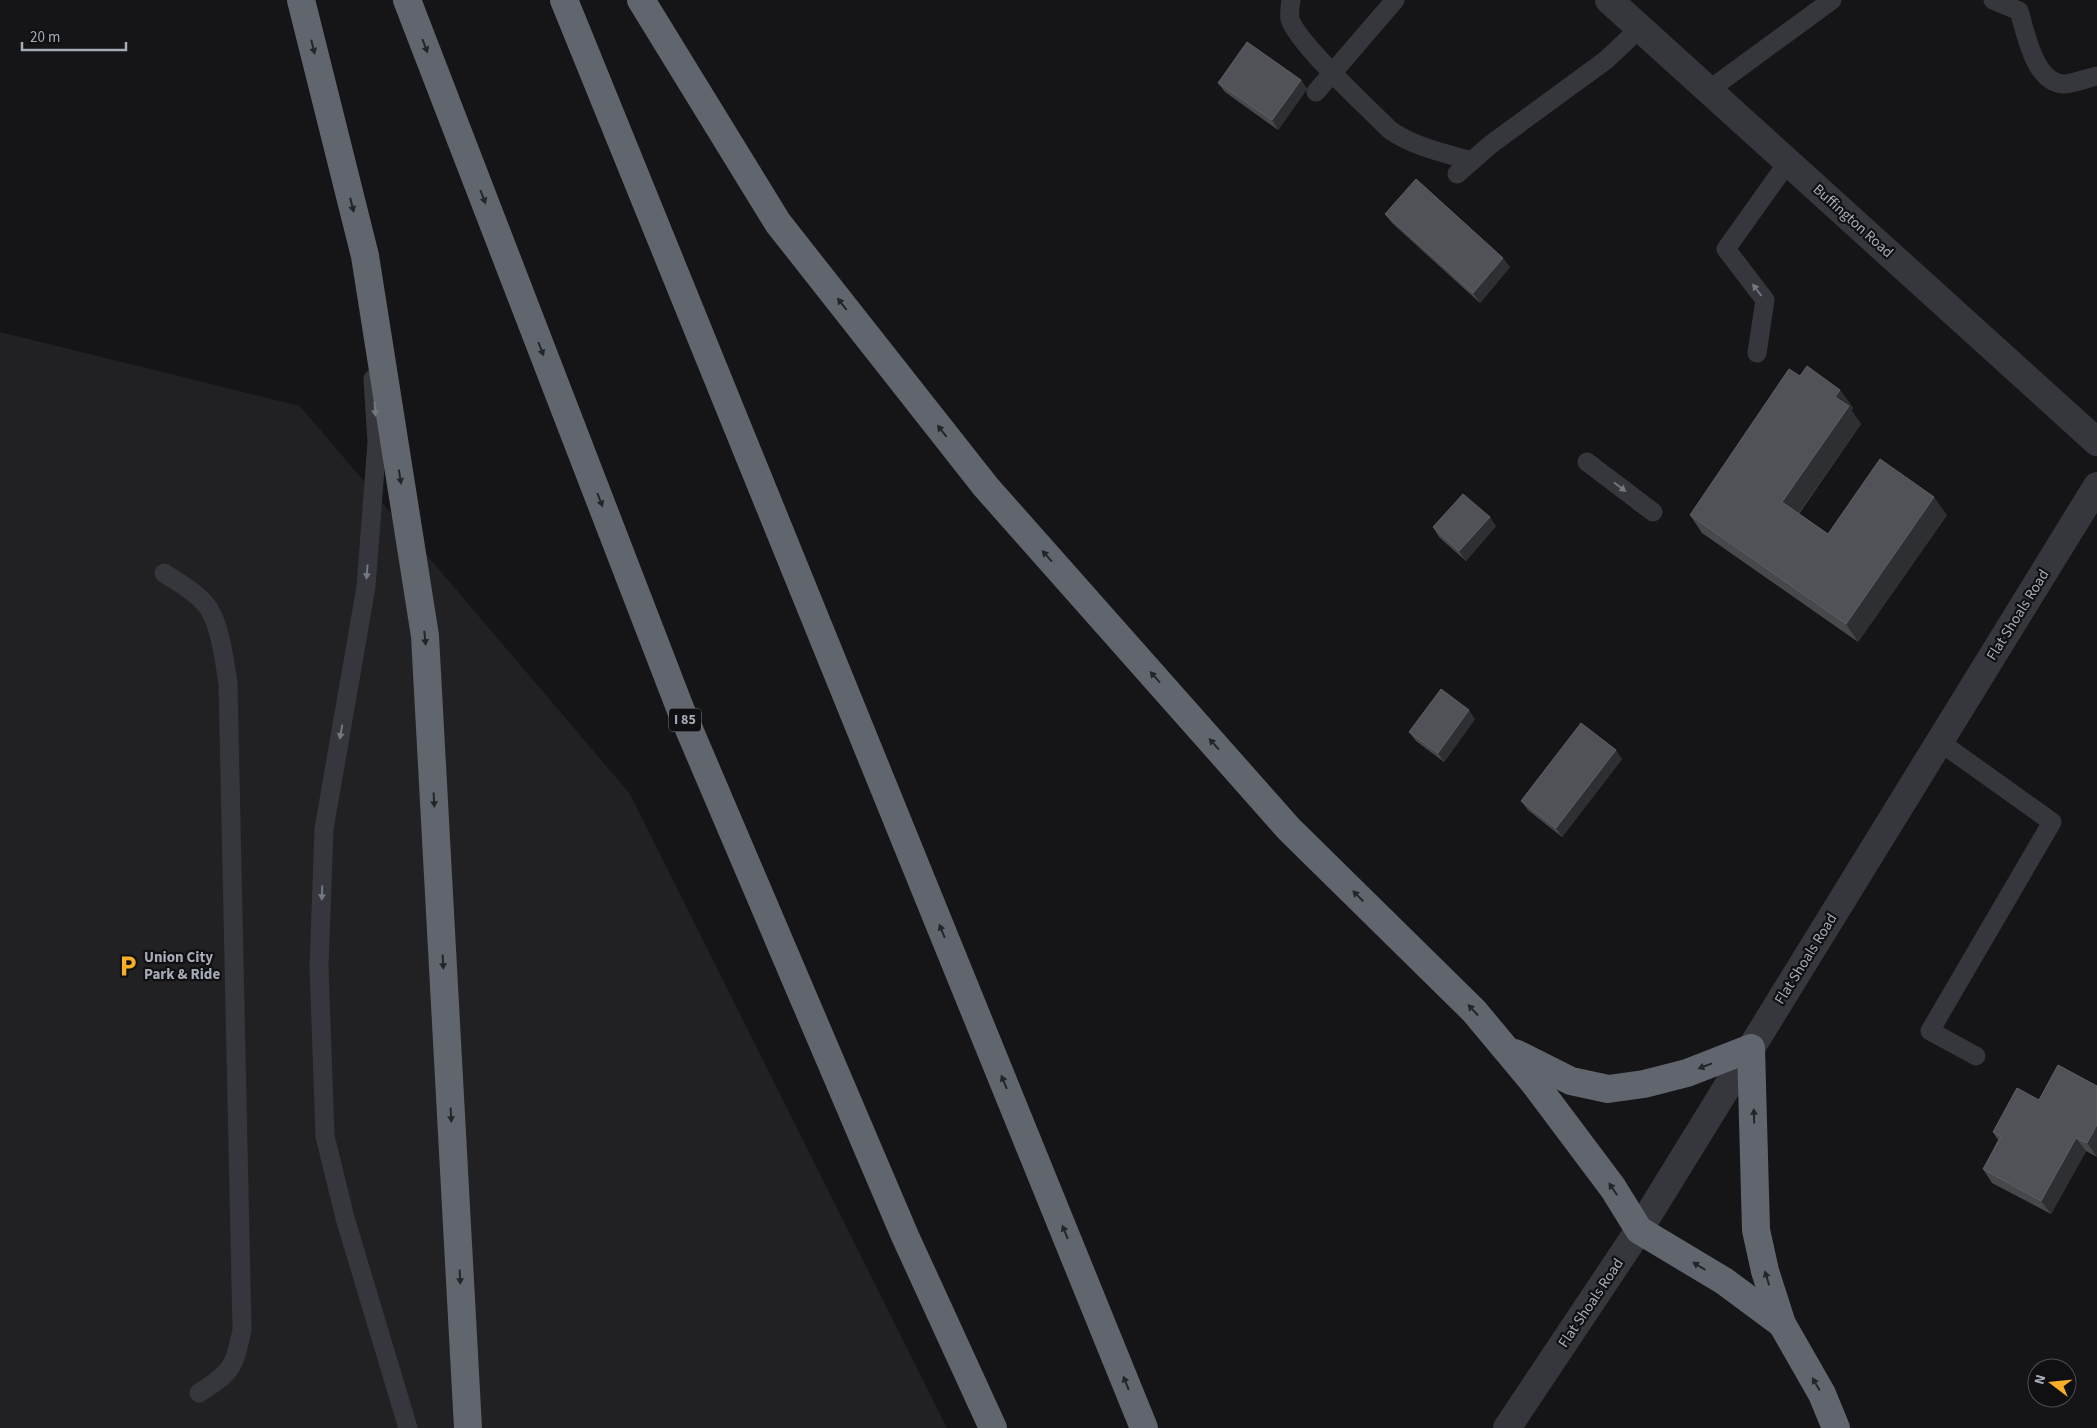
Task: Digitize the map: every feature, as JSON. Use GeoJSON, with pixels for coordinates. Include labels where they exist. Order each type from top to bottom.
{"type":"FeatureCollection","features":[{"type":"Feature","properties":{"kind":"highway"},"geometry":{"type":"LineString","coordinates":[[301,0],[365,256],[425,636],[468,1428]]}},
{"type":"Feature","properties":{"kind":"highway","name":"I 85"},"geometry":{"type":"LineString","coordinates":[[407,0],[680,708],[905,1236],[993,1428]]}},
{"type":"Feature","properties":{"kind":"highway"},"geometry":{"type":"LineString","coordinates":[[564,0],[1144,1428]]}},
{"type":"Feature","properties":{"kind":"highway"},"geometry":{"type":"LineString","coordinates":[[641,0],[778,223],[986,487],[1289,828],[1474,1011],[1535,1084],[1613,1188],[1640,1230],[1724,1281],[1782,1324]]}},
{"type":"Feature","properties":{"kind":"highway"},"geometry":{"type":"LineString","coordinates":[[1504,1048],[1571,1081],[1608,1090],[1644,1084],[1687,1073],[1751,1048],[1756,1230],[1765,1272],[1782,1324],[1822,1394],[1836,1428]]}},
{"type":"Feature","properties":{"kind":"street","name":"Buffington Road"},"geometry":{"type":"LineString","coordinates":[[1609,0],[2097,442]]}},
{"type":"Feature","properties":{"kind":"street","name":"Flat Shoals Road"},"geometry":{"type":"LineString","coordinates":[[1507,1428],[1640,1230],[2097,486]]}},
{"type":"Feature","properties":{"kind":"lane"},"geometry":{"type":"LineString","coordinates":[[1291,0],[1290,19],[1297,32],[1390,130],[1402,139],[1472,161]]}},
{"type":"Feature","properties":{"kind":"lane"},"geometry":{"type":"LineString","coordinates":[[1316,92],[1395,0]]}},
{"type":"Feature","properties":{"kind":"lane"},"geometry":{"type":"LineString","coordinates":[[1709,90],[1832,0]]}},
{"type":"Feature","properties":{"kind":"lane"},"geometry":{"type":"LineString","coordinates":[[1993,0],[2019,11],[2035,61],[2048,80],[2063,84],[2097,76]]}},
{"type":"Feature","properties":{"kind":"lane"},"geometry":{"type":"LineString","coordinates":[[1457,174],[1530,114],[1606,60],[1640,28]]}},
{"type":"Feature","properties":{"kind":"lane"},"geometry":{"type":"LineString","coordinates":[[1757,353],[1765,300],[1726,249],[1788,162]]}},
{"type":"Feature","properties":{"kind":"lane"},"geometry":{"type":"LineString","coordinates":[[365,256],[377,442],[366,587],[324,829],[319,966],[324,1127],[345,1218],[408,1428]]}},
{"type":"Feature","properties":{"kind":"lane"},"geometry":{"type":"LineString","coordinates":[[1587,462],[1653,512]]}},
{"type":"Feature","properties":{"kind":"lane"},"geometry":{"type":"LineString","coordinates":[[164,573],[187,588],[208,607],[218,630],[228,684],[242,1330],[231,1368],[217,1381],[199,1393]]}},
{"type":"Feature","properties":{"kind":"lane"},"geometry":{"type":"LineString","coordinates":[[1940,742],[2052,822],[1930,1031],[1976,1056]]}},
{"type":"Feature","properties":{"kind":"shaded area"},"geometry":{"type":"Polygon","coordinates":[[[0,332],[300,406],[630,794],[947,1428],[0,1428],[0,332]]]}},
{"type":"Feature","properties":{"kind":"building"},"geometry":{"type":"Polygon","coordinates":[[[1247,42],[1301,80],[1272,120],[1218,83],[1247,42]]]}},
{"type":"Feature","properties":{"kind":"building"},"geometry":{"type":"Polygon","coordinates":[[[1416,179],[1503,258],[1473,293],[1385,214],[1416,179]]]}},
{"type":"Feature","properties":{"kind":"building"},"geometry":{"type":"Polygon","coordinates":[[[1807,366],[1840,390],[1835,397],[1849,406],[1782,502],[1828,534],[1880,459],[1934,497],[1846,624],[1690,515],[1789,369],[1800,376],[1807,366]]]}},
{"type":"Feature","properties":{"kind":"building"},"geometry":{"type":"Polygon","coordinates":[[[1463,494],[1490,517],[1459,551],[1433,527],[1463,494]]]}},
{"type":"Feature","properties":{"kind":"building"},"geometry":{"type":"Polygon","coordinates":[[[1441,689],[1469,710],[1438,753],[1409,732],[1441,689]]]}},
{"type":"Feature","properties":{"kind":"building"},"geometry":{"type":"Polygon","coordinates":[[[1581,723],[1616,750],[1556,828],[1521,801],[1581,723]]]}},
{"type":"Feature","properties":{"kind":"building"},"geometry":{"type":"Polygon","coordinates":[[[2058,1065],[2097,1086],[2097,1125],[2087,1143],[2076,1138],[2041,1201],[1983,1169],[2001,1137],[1993,1132],[2017,1088],[2039,1100],[2058,1065]]]}},
{"type":"Feature","properties":{"kind":"place","name":"Union City Park & Ride"},"geometry":{"type":"Point","coordinates":[128,966]}}]}
